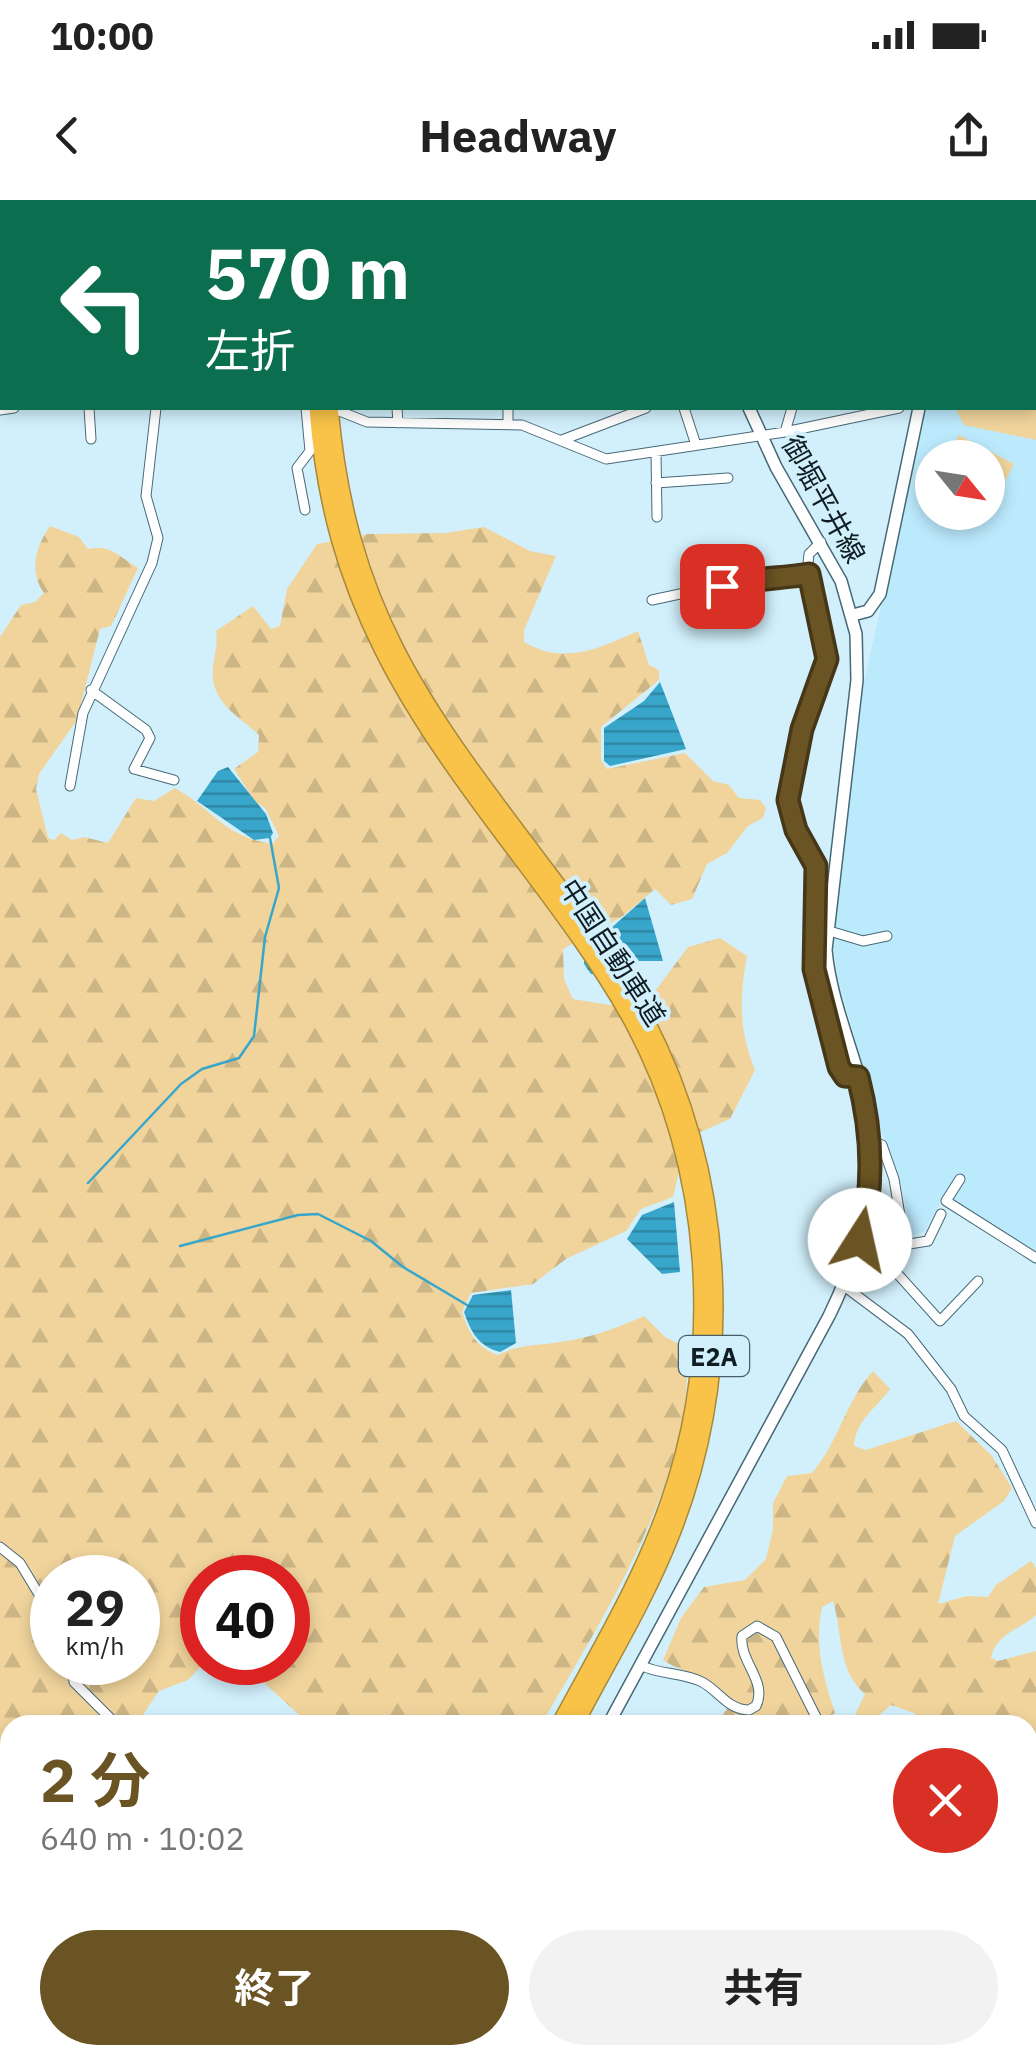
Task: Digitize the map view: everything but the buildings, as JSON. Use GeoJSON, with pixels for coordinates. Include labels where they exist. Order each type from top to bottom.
{"type":"FeatureCollection","features":[{"type":"Feature","properties":{"kind":"highway","name":"中国自動車道"},"geometry":{"type":"LineString","coordinates":[[316,410],[346,568],[391,672],[444,756],[585,933],[660,1048],[692,1134],[712,1232],[714,1356],[702,1434],[671,1537],[580,1715]]}},
{"type":"Feature","properties":{"kind":"highway","name":"中国自動車道"},"geometry":{"type":"LineString","coordinates":[[328,461],[331,410]]}},
{"type":"Feature","properties":{"kind":"highway","name":"中国自動車道"},"geometry":{"type":"LineString","coordinates":[[565,1715],[643,1567],[670,1499],[688,1430],[700,1355],[697,1228],[681,1145],[652,1063],[616,980]]}},
{"type":"Feature","properties":{"kind":"street"},"geometry":{"type":"LineString","coordinates":[[89,410],[91,440]]}},
{"type":"Feature","properties":{"kind":"street"},"geometry":{"type":"LineString","coordinates":[[70,786],[92,690],[158,538],[146,496],[156,410]]}},
{"type":"Feature","properties":{"kind":"street"},"geometry":{"type":"LineString","coordinates":[[305,510],[298,468],[310,451],[306,410]]}},
{"type":"Feature","properties":{"kind":"street"},"geometry":{"type":"LineString","coordinates":[[336,410],[367,422],[522,425],[606,459],[785,432],[890,410]]}},
{"type":"Feature","properties":{"kind":"street"},"geometry":{"type":"LineString","coordinates":[[397,410],[398,423]]}},
{"type":"Feature","properties":{"kind":"street"},"geometry":{"type":"LineString","coordinates":[[508,410],[508,424]]}},
{"type":"Feature","properties":{"kind":"street"},"geometry":{"type":"LineString","coordinates":[[562,440],[641,410]]}},
{"type":"Feature","properties":{"kind":"street"},"geometry":{"type":"LineString","coordinates":[[685,410],[696,445]]}},
{"type":"Feature","properties":{"kind":"street","name":"御堀平井線"},"geometry":{"type":"LineString","coordinates":[[613,1715],[845,1287],[865,1222],[870,1140],[858,1077],[832,989],[826,930],[858,680],[853,615],[821,542],[750,410]]}},
{"type":"Feature","properties":{"kind":"street"},"geometry":{"type":"LineString","coordinates":[[785,432],[791,410]]}},
{"type":"Feature","properties":{"kind":"street"},"geometry":{"type":"LineString","coordinates":[[853,615],[868,612],[880,594],[919,410]]}},
{"type":"Feature","properties":{"kind":"street"},"geometry":{"type":"LineString","coordinates":[[656,452],[657,517]]}},
{"type":"Feature","properties":{"kind":"street"},"geometry":{"type":"LineString","coordinates":[[656,483],[728,478]]}},
{"type":"Feature","properties":{"kind":"street"},"geometry":{"type":"LineString","coordinates":[[821,542],[809,554],[809,574],[827,659],[802,729],[788,800],[796,830],[816,866],[811,935],[818,987],[839,1067],[845,1076],[858,1077]]}},
{"type":"Feature","properties":{"kind":"street"},"geometry":{"type":"LineString","coordinates":[[652,600],[768,574],[778,579],[809,574]]}},
{"type":"Feature","properties":{"kind":"street"},"geometry":{"type":"LineString","coordinates":[[92,690],[146,730],[150,738],[134,770],[174,780]]}},
{"type":"Feature","properties":{"kind":"street"},"geometry":{"type":"LineString","coordinates":[[826,930],[863,941],[887,936]]}},
{"type":"Feature","properties":{"kind":"street"},"geometry":{"type":"LineString","coordinates":[[870,1140],[882,1145],[894,1179],[903,1246]]}},
{"type":"Feature","properties":{"kind":"street"},"geometry":{"type":"LineString","coordinates":[[960,1179],[946,1202],[1036,1258]]}},
{"type":"Feature","properties":{"kind":"street"},"geometry":{"type":"LineString","coordinates":[[941,1214],[935,1234],[928,1241],[903,1246],[845,1287],[908,1334],[951,1389],[964,1416],[1002,1450],[1036,1523]]}},
{"type":"Feature","properties":{"kind":"street"},"geometry":{"type":"LineString","coordinates":[[886,1260],[924,1297],[940,1321],[978,1281]]}},
{"type":"Feature","properties":{"kind":"street"},"geometry":{"type":"LineString","coordinates":[[0,1547],[20,1564],[30,1580]]}},
{"type":"Feature","properties":{"kind":"street"},"geometry":{"type":"LineString","coordinates":[[640,1665],[690,1677],[706,1684],[729,1704],[749,1710],[756,1706],[760,1689],[740,1647],[742,1636],[758,1626],[766,1628],[776,1637],[815,1715]]}},
{"type":"Feature","properties":{"kind":"street"},"geometry":{"type":"LineString","coordinates":[[77,1685],[108,1715]]}},
{"type":"Feature","properties":{"kind":"shaded area"},"geometry":{"type":"Polygon","coordinates":[[[926,410],[1036,410],[1036,1252],[944,1197],[924,1232],[910,1236],[902,1187],[881,1131],[838,979],[833,943],[857,712],[915,456],[915,530],[1005,530],[1005,440],[919,440],[926,410]]]}},
{"type":"Feature","properties":{"kind":"green space"},"geometry":{"type":"Polygon","coordinates":[[[956,410],[1036,410],[1036,440],[964,425],[956,410]]]}},
{"type":"Feature","properties":{"kind":"green space"},"geometry":{"type":"Polygon","coordinates":[[[1005,459],[1014,464],[1005,481],[1005,459]]]}},
{"type":"Feature","properties":{"kind":"green space"},"geometry":{"type":"Polygon","coordinates":[[[50,526],[79,537],[88,549],[109,550],[138,568],[111,626],[100,629],[77,720],[39,774],[36,789],[48,838],[54,840],[61,833],[72,840],[84,837],[108,843],[136,798],[154,801],[175,788],[241,835],[272,844],[279,836],[265,808],[255,802],[234,769],[258,752],[259,735],[231,711],[215,689],[216,631],[253,606],[271,629],[280,626],[287,589],[317,544],[368,534],[445,533],[484,527],[530,551],[556,556],[524,630],[524,642],[568,654],[596,648],[638,631],[649,665],[659,670],[659,680],[601,727],[601,760],[607,769],[685,753],[713,781],[729,785],[739,798],[760,800],[766,808],[763,818],[748,826],[727,853],[707,864],[692,899],[671,905],[655,889],[623,916],[563,949],[564,979],[573,999],[641,1010],[688,947],[720,938],[747,956],[742,1014],[755,1070],[730,1119],[687,1138],[673,1197],[641,1209],[626,1231],[566,1259],[533,1284],[471,1293],[462,1312],[474,1338],[498,1355],[521,1347],[593,1335],[644,1316],[665,1337],[685,1347],[686,1393],[678,1442],[662,1493],[616,1593],[547,1715],[299,1715],[266,1685],[310,1685],[310,1555],[180,1555],[180,1683],[159,1691],[143,1715],[0,1715],[0,637],[21,605],[35,602],[44,593],[35,568],[50,526]]]}},
{"type":"Feature","properties":{"kind":"green space"},"geometry":{"type":"Polygon","coordinates":[[[873,1371],[890,1389],[863,1421],[854,1446],[866,1450],[956,1421],[992,1456],[1012,1488],[1004,1501],[955,1536],[938,1604],[967,1596],[988,1597],[996,1585],[1031,1561],[1036,1568],[1036,1615],[1003,1637],[991,1658],[998,1661],[1036,1651],[1036,1715],[916,1715],[891,1705],[879,1715],[855,1715],[865,1694],[845,1663],[833,1601],[822,1607],[819,1634],[832,1715],[723,1715],[728,1707],[717,1687],[663,1660],[681,1618],[704,1587],[745,1580],[766,1559],[773,1529],[773,1503],[787,1476],[812,1473],[873,1371]]]}},
{"type":"Feature","properties":{"kind":"water"},"geometry":{"type":"Polygon","coordinates":[[[660,682],[686,749],[610,766],[604,761],[604,728],[644,701],[660,682]]]}},
{"type":"Feature","properties":{"kind":"water"},"geometry":{"type":"Polygon","coordinates":[[[228,767],[266,814],[273,833],[270,838],[254,840],[197,801],[218,771],[228,767]]]}},
{"type":"Feature","properties":{"kind":"water"},"geometry":{"type":"Polygon","coordinates":[[[645,898],[663,961],[626,961],[599,975],[591,974],[584,964],[584,952],[645,898]]]}},
{"type":"Feature","properties":{"kind":"water"},"geometry":{"type":"Polygon","coordinates":[[[674,1202],[680,1272],[662,1274],[627,1239],[642,1215],[674,1202]]]}},
{"type":"Feature","properties":{"kind":"water"},"geometry":{"type":"Polygon","coordinates":[[[511,1290],[516,1343],[500,1352],[476,1337],[464,1312],[473,1295],[511,1290]]]}},
{"type":"Feature","properties":{"kind":"waterway"},"geometry":{"type":"LineString","coordinates":[[88,1183],[181,1084],[202,1069],[239,1058],[254,1036],[265,937],[279,888],[270,838]]}},
{"type":"Feature","properties":{"kind":"waterway"},"geometry":{"type":"LineString","coordinates":[[180,1246],[298,1215],[318,1214],[371,1241],[403,1267],[467,1305]]}},
{"type":"Feature","properties":{"kind":"route"},"geometry":{"type":"LineString","coordinates":[[722,586],[768,574],[778,579],[809,574],[827,659],[802,729],[788,800],[796,830],[816,866],[811,935],[818,987],[839,1067],[845,1076],[858,1077],[863,1096],[870,1162],[860,1240]]}}]}
